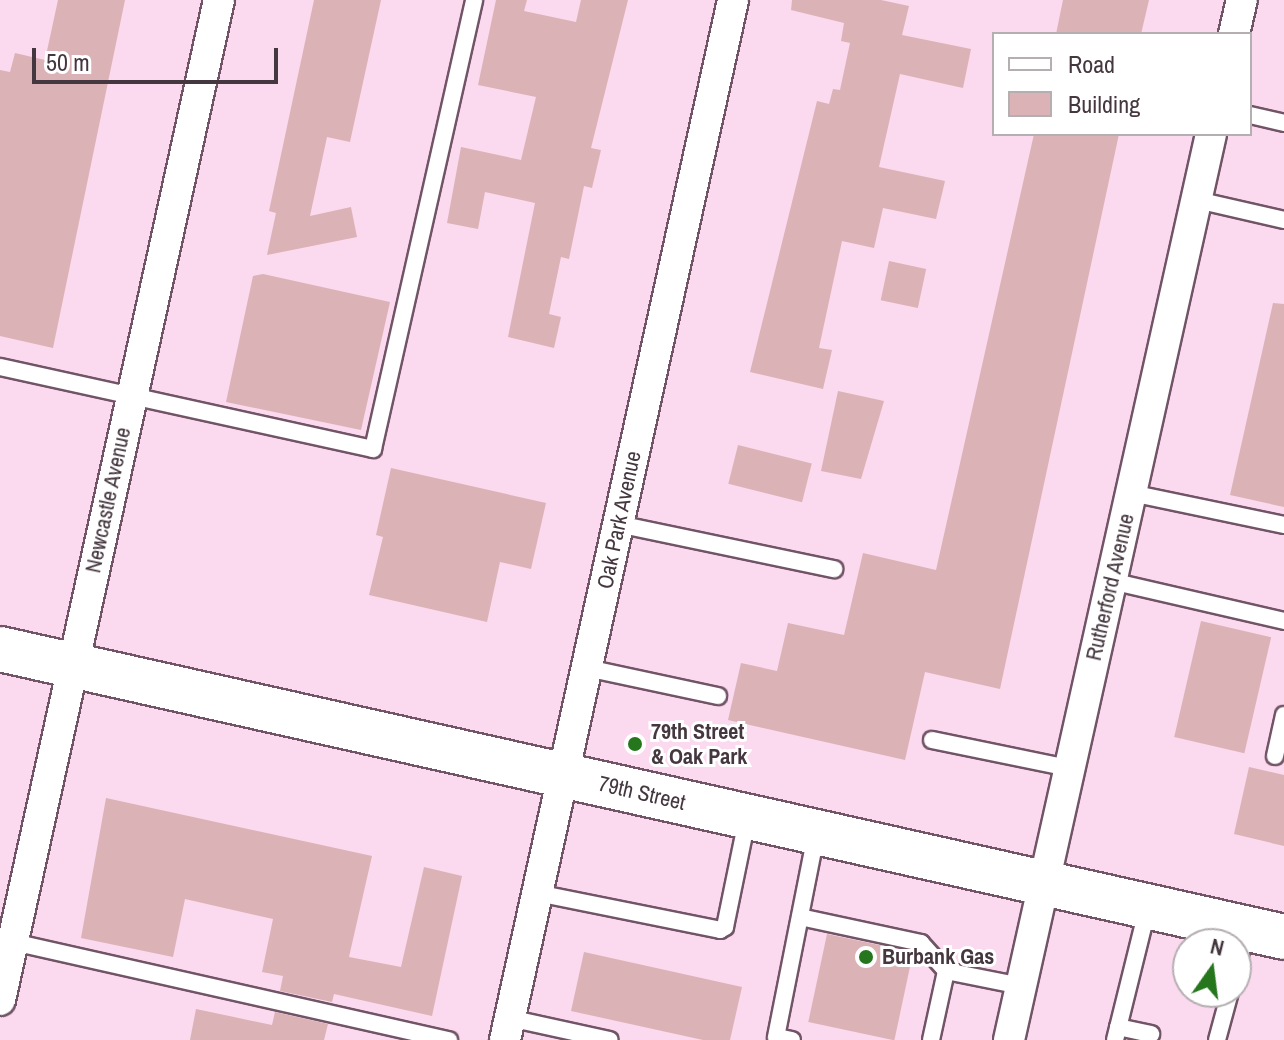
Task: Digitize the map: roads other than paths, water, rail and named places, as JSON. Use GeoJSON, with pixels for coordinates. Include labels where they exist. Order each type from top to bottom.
{"type":"FeatureCollection","features":[{"type":"Feature","properties":{"kind":"main road","name":"79th Street"},"geometry":{"type":"LineString","coordinates":[[0,649],[1266,932]]}},
{"type":"Feature","properties":{"kind":"street","name":"Newcastle Avenue"},"geometry":{"type":"LineString","coordinates":[[0,1000],[219,0]]}},
{"type":"Feature","properties":{"kind":"street","name":"Oak Park Avenue"},"geometry":{"type":"LineString","coordinates":[[507,1029],[733,0]]}},
{"type":"Feature","properties":{"kind":"street"},"geometry":{"type":"LineString","coordinates":[[1234,32],[1242,0]]}},
{"type":"Feature","properties":{"kind":"street","name":"Rutherford Avenue"},"geometry":{"type":"LineString","coordinates":[[1009,1040],[1211,136]]}},
{"type":"Feature","properties":{"kind":"lane"},"geometry":{"type":"LineString","coordinates":[[0,367],[373,449],[474,0]]}},
{"type":"Feature","properties":{"kind":"lane"},"geometry":{"type":"LineString","coordinates":[[1252,115],[1284,123]]}},
{"type":"Feature","properties":{"kind":"lane"},"geometry":{"type":"LineString","coordinates":[[1197,200],[1284,220]]}},
{"type":"Feature","properties":{"kind":"lane"},"geometry":{"type":"LineString","coordinates":[[1131,493],[1284,525]]}},
{"type":"Feature","properties":{"kind":"lane"},"geometry":{"type":"LineString","coordinates":[[618,524],[834,569]]}},
{"type":"Feature","properties":{"kind":"lane"},"geometry":{"type":"LineString","coordinates":[[1111,581],[1284,621]]}},
{"type":"Feature","properties":{"kind":"lane"},"geometry":{"type":"LineString","coordinates":[[587,668],[718,696]]}},
{"type":"Feature","properties":{"kind":"lane"},"geometry":{"type":"LineString","coordinates":[[1275,756],[1284,715]]}},
{"type":"Feature","properties":{"kind":"lane"},"geometry":{"type":"LineString","coordinates":[[932,740],[1069,768]]}},
{"type":"Feature","properties":{"kind":"lane"},"geometry":{"type":"LineString","coordinates":[[537,893],[720,930],[725,927],[748,816]]}},
{"type":"Feature","properties":{"kind":"lane"},"geometry":{"type":"LineString","coordinates":[[792,1040],[776,1037],[817,832]]}},
{"type":"Feature","properties":{"kind":"lane"},"geometry":{"type":"LineString","coordinates":[[1149,906],[1117,1033],[1151,1034]]}},
{"type":"Feature","properties":{"kind":"lane"},"geometry":{"type":"LineString","coordinates":[[800,917],[921,943],[946,971],[1021,986]]}},
{"type":"Feature","properties":{"kind":"lane"},"geometry":{"type":"LineString","coordinates":[[1252,950],[1266,932]]}},
{"type":"Feature","properties":{"kind":"lane"},"geometry":{"type":"LineString","coordinates":[[13,942],[449,1040]]}},
{"type":"Feature","properties":{"kind":"lane"},"geometry":{"type":"LineString","coordinates":[[931,1040],[946,971]]}},
{"type":"Feature","properties":{"kind":"lane"},"geometry":{"type":"LineString","coordinates":[[1217,1040],[1226,1008]]}},
{"type":"Feature","properties":{"kind":"lane"},"geometry":{"type":"LineString","coordinates":[[507,1029],[610,1040]]}},
{"type":"Feature","properties":{"kind":"place","name":"79th Street & Oak Park"},"geometry":{"type":"Point","coordinates":[635,744]}},
{"type":"Feature","properties":{"kind":"place","name":"Burbank Gas"},"geometry":{"type":"Point","coordinates":[866,957]}}]}
